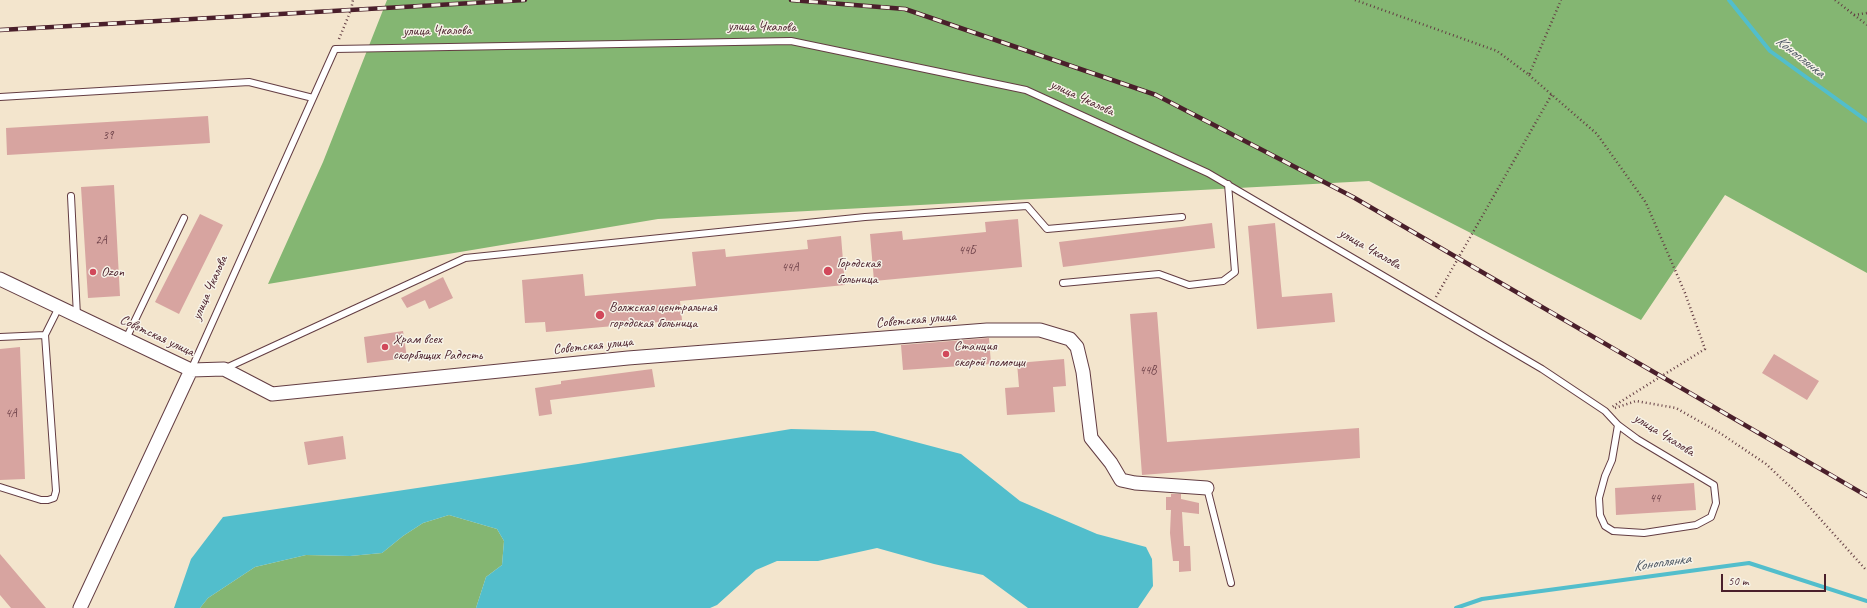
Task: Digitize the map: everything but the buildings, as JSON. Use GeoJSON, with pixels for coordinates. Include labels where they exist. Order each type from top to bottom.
{"type":"FeatureCollection","features":[{"type":"Feature","properties":{"kind":"street","name":"Советская улица"},"geometry":{"type":"LineString","coordinates":[[0,279],[191,370],[224,369],[272,394],[628,358],[987,330],[1040,330],[1070,339],[1077,347],[1083,372],[1091,438],[1111,463],[1121,480],[1135,483],[1207,488]]}},
{"type":"Feature","properties":{"kind":"street","name":"улица Чкалова"},"geometry":{"type":"LineString","coordinates":[[80,608],[191,370]]}},
{"type":"Feature","properties":{"kind":"lane","name":"улица Чкалова"},"geometry":{"type":"LineString","coordinates":[[191,370],[335,49],[791,41],[1026,90],[1208,173],[1542,369],[1605,411],[1618,425],[1637,440],[1714,485],[1716,503],[1711,517],[1696,525],[1644,533],[1613,531],[1605,526],[1600,515],[1599,498],[1605,476],[1612,460],[1618,425]]}},
{"type":"Feature","properties":{"kind":"lane"},"geometry":{"type":"LineString","coordinates":[[0,97],[249,82],[313,98]]}},
{"type":"Feature","properties":{"kind":"lane"},"geometry":{"type":"LineString","coordinates":[[1063,283],[1159,274],[1189,285],[1223,281],[1234,272],[1228,184]]}},
{"type":"Feature","properties":{"kind":"lane"},"geometry":{"type":"LineString","coordinates":[[72,196],[77,316]]}},
{"type":"Feature","properties":{"kind":"lane"},"geometry":{"type":"LineString","coordinates":[[224,369],[464,258],[865,217],[1027,206],[1047,229],[1182,217]]}},
{"type":"Feature","properties":{"kind":"lane"},"geometry":{"type":"LineString","coordinates":[[126,339],[184,218]]}},
{"type":"Feature","properties":{"kind":"lane"},"geometry":{"type":"LineString","coordinates":[[0,487],[41,500],[54,498],[56,491],[45,335],[59,307]]}},
{"type":"Feature","properties":{"kind":"lane"},"geometry":{"type":"LineString","coordinates":[[0,337],[45,335]]}},
{"type":"Feature","properties":{"kind":"lane"},"geometry":{"type":"LineString","coordinates":[[1207,488],[1231,583]]}},
{"type":"Feature","properties":{"kind":"path"},"geometry":{"type":"LineString","coordinates":[[335,49],[351,10],[352,0]]}},
{"type":"Feature","properties":{"kind":"path"},"geometry":{"type":"LineString","coordinates":[[1355,0],[1497,51],[1529,75],[1598,134],[1646,203],[1685,293],[1705,349],[1605,411]]}},
{"type":"Feature","properties":{"kind":"path"},"geometry":{"type":"LineString","coordinates":[[1529,75],[1561,0]]}},
{"type":"Feature","properties":{"kind":"path"},"geometry":{"type":"LineString","coordinates":[[1835,0],[1867,25]]}},
{"type":"Feature","properties":{"kind":"path"},"geometry":{"type":"LineString","coordinates":[[1854,15],[1867,13]]}},
{"type":"Feature","properties":{"kind":"path"},"geometry":{"type":"LineString","coordinates":[[1432,304],[1552,94]]}},
{"type":"Feature","properties":{"kind":"path"},"geometry":{"type":"LineString","coordinates":[[1605,411],[1636,402],[1676,408],[1720,433],[1766,464],[1796,492],[1867,571]]}},
{"type":"Feature","properties":{"kind":"green space"},"geometry":{"type":"Polygon","coordinates":[[[387,0],[1867,0],[1867,273],[1725,195],[1641,320],[1369,181],[658,219],[268,284],[323,162],[387,0]]]}},
{"type":"Feature","properties":{"kind":"green space"},"geometry":{"type":"Polygon","coordinates":[[[449,515],[497,529],[504,541],[502,565],[486,577],[476,608],[200,608],[208,598],[255,567],[306,555],[350,556],[382,553],[403,536],[423,523],[449,515]]]}},
{"type":"Feature","properties":{"kind":"water"},"geometry":{"type":"Polygon","coordinates":[[[791,429],[874,431],[961,454],[1020,501],[1097,534],[1146,547],[1152,559],[1153,586],[1138,608],[1028,608],[983,575],[934,564],[877,548],[818,561],[777,561],[756,570],[717,605],[710,608],[476,608],[486,577],[502,565],[504,541],[497,529],[449,515],[423,523],[403,536],[382,553],[350,556],[306,555],[255,567],[208,598],[200,608],[174,608],[191,559],[223,517],[578,464],[791,429]]]}},
{"type":"Feature","properties":{"kind":"waterway","name":"Коноплянка"},"geometry":{"type":"LineString","coordinates":[[1729,0],[1770,51],[1867,121]]}},
{"type":"Feature","properties":{"kind":"waterway","name":"Коноплянка"},"geometry":{"type":"LineString","coordinates":[[1456,608],[1482,599],[1749,563],[1867,601]]}},
{"type":"Feature","properties":{"kind":"railway"},"geometry":{"type":"LineString","coordinates":[[0,30],[525,0]]}},
{"type":"Feature","properties":{"kind":"railway"},"geometry":{"type":"LineString","coordinates":[[791,0],[905,9],[1156,95],[1353,197],[1867,496]]}},
{"type":"Feature","properties":{"kind":"place","name":"Городская больница"},"geometry":{"type":"Point","coordinates":[828,271]}},
{"type":"Feature","properties":{"kind":"place","name":"Ozon"},"geometry":{"type":"Point","coordinates":[93,272]}},
{"type":"Feature","properties":{"kind":"place","name":"Волжская центральная городская больница"},"geometry":{"type":"Point","coordinates":[600,315]}},
{"type":"Feature","properties":{"kind":"place","name":"Храм всех скорбящих Радость"},"geometry":{"type":"Point","coordinates":[385,347]}},
{"type":"Feature","properties":{"kind":"place","name":"Станция скорой помощи"},"geometry":{"type":"Point","coordinates":[946,354]}}]}
